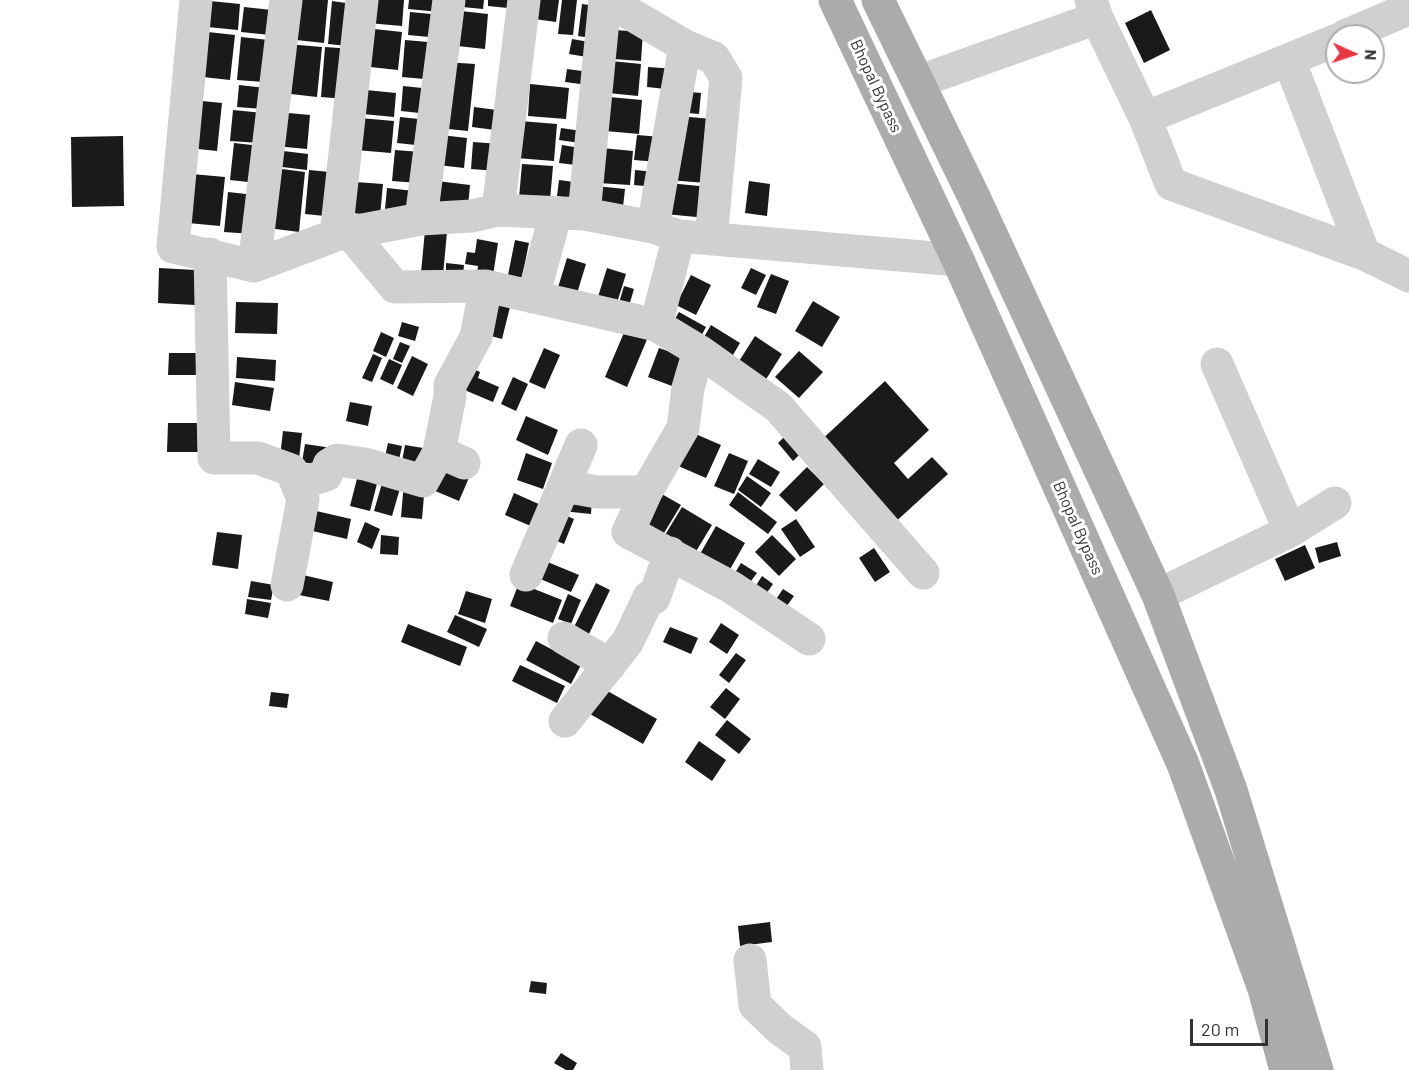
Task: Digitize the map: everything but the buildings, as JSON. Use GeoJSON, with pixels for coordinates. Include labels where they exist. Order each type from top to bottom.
{"type":"FeatureCollection","features":[{"type":"Feature","properties":{"kind":"main road","name":"Bhopal Bypass"},"geometry":{"type":"LineString","coordinates":[[835,0],[958,260],[1183,764],[1264,989],[1286,1070]]}},
{"type":"Feature","properties":{"kind":"main road"},"geometry":{"type":"LineString","coordinates":[[878,0],[920,81],[1152,580],[1231,790],[1317,1070]]}},
{"type":"Feature","properties":{"kind":"main road"},"geometry":{"type":"LineString","coordinates":[[937,215],[973,195]]}},
{"type":"Feature","properties":{"kind":"main road"},"geometry":{"type":"LineString","coordinates":[[1104,586],[1152,580]]}},
{"type":"Feature","properties":{"kind":"street"},"geometry":{"type":"LineString","coordinates":[[196,0],[173,247],[254,266],[344,235],[421,219],[472,216],[498,210],[570,214],[711,239],[958,260]]}},
{"type":"Feature","properties":{"kind":"street"},"geometry":{"type":"LineString","coordinates":[[254,266],[286,0]]}},
{"type":"Feature","properties":{"kind":"street"},"geometry":{"type":"LineString","coordinates":[[362,0],[344,235],[395,287],[486,286],[656,325],[699,351],[778,407],[923,573]]}},
{"type":"Feature","properties":{"kind":"street"},"geometry":{"type":"LineString","coordinates":[[421,219],[448,0]]}},
{"type":"Feature","properties":{"kind":"street"},"geometry":{"type":"LineString","coordinates":[[498,210],[524,0]]}},
{"type":"Feature","properties":{"kind":"street"},"geometry":{"type":"LineString","coordinates":[[533,297],[570,214],[606,0],[685,46],[714,58],[726,78],[711,239]]}},
{"type":"Feature","properties":{"kind":"street"},"geometry":{"type":"LineString","coordinates":[[920,81],[1094,9],[1145,117],[1171,184],[1364,254],[1409,276]]}},
{"type":"Feature","properties":{"kind":"street"},"geometry":{"type":"LineString","coordinates":[[1377,24],[1402,14]]}},
{"type":"Feature","properties":{"kind":"street"},"geometry":{"type":"LineString","coordinates":[[1145,117],[1325,45]]}},
{"type":"Feature","properties":{"kind":"street"},"geometry":{"type":"LineString","coordinates":[[656,325],[685,46]]}},
{"type":"Feature","properties":{"kind":"street"},"geometry":{"type":"LineString","coordinates":[[1289,60],[1364,254]]}},
{"type":"Feature","properties":{"kind":"street"},"geometry":{"type":"LineString","coordinates":[[210,255],[214,458],[258,458],[291,470],[303,499],[287,585]]}},
{"type":"Feature","properties":{"kind":"street"},"geometry":{"type":"LineString","coordinates":[[297,485],[326,475],[329,465],[337,460],[365,464],[423,481],[451,458],[450,385],[476,337],[486,286]]}},
{"type":"Feature","properties":{"kind":"street"},"geometry":{"type":"LineString","coordinates":[[699,351],[688,388],[683,428],[646,492],[628,532],[731,587],[808,639]]}},
{"type":"Feature","properties":{"kind":"street"},"geometry":{"type":"LineString","coordinates":[[1217,364],[1290,531]]}},
{"type":"Feature","properties":{"kind":"street"},"geometry":{"type":"LineString","coordinates":[[526,575],[581,445]]}},
{"type":"Feature","properties":{"kind":"street"},"geometry":{"type":"LineString","coordinates":[[564,486],[597,492],[646,492]]}},
{"type":"Feature","properties":{"kind":"street"},"geometry":{"type":"LineString","coordinates":[[1152,580],[1290,531],[1335,503]]}},
{"type":"Feature","properties":{"kind":"street"},"geometry":{"type":"LineString","coordinates":[[565,721],[628,641],[649,597],[654,598],[670,553]]}},
{"type":"Feature","properties":{"kind":"street"},"geometry":{"type":"LineString","coordinates":[[564,638],[610,665]]}},
{"type":"Feature","properties":{"kind":"street"},"geometry":{"type":"LineString","coordinates":[[750,960],[755,1005],[805,1047],[807,1070]]}}]}
